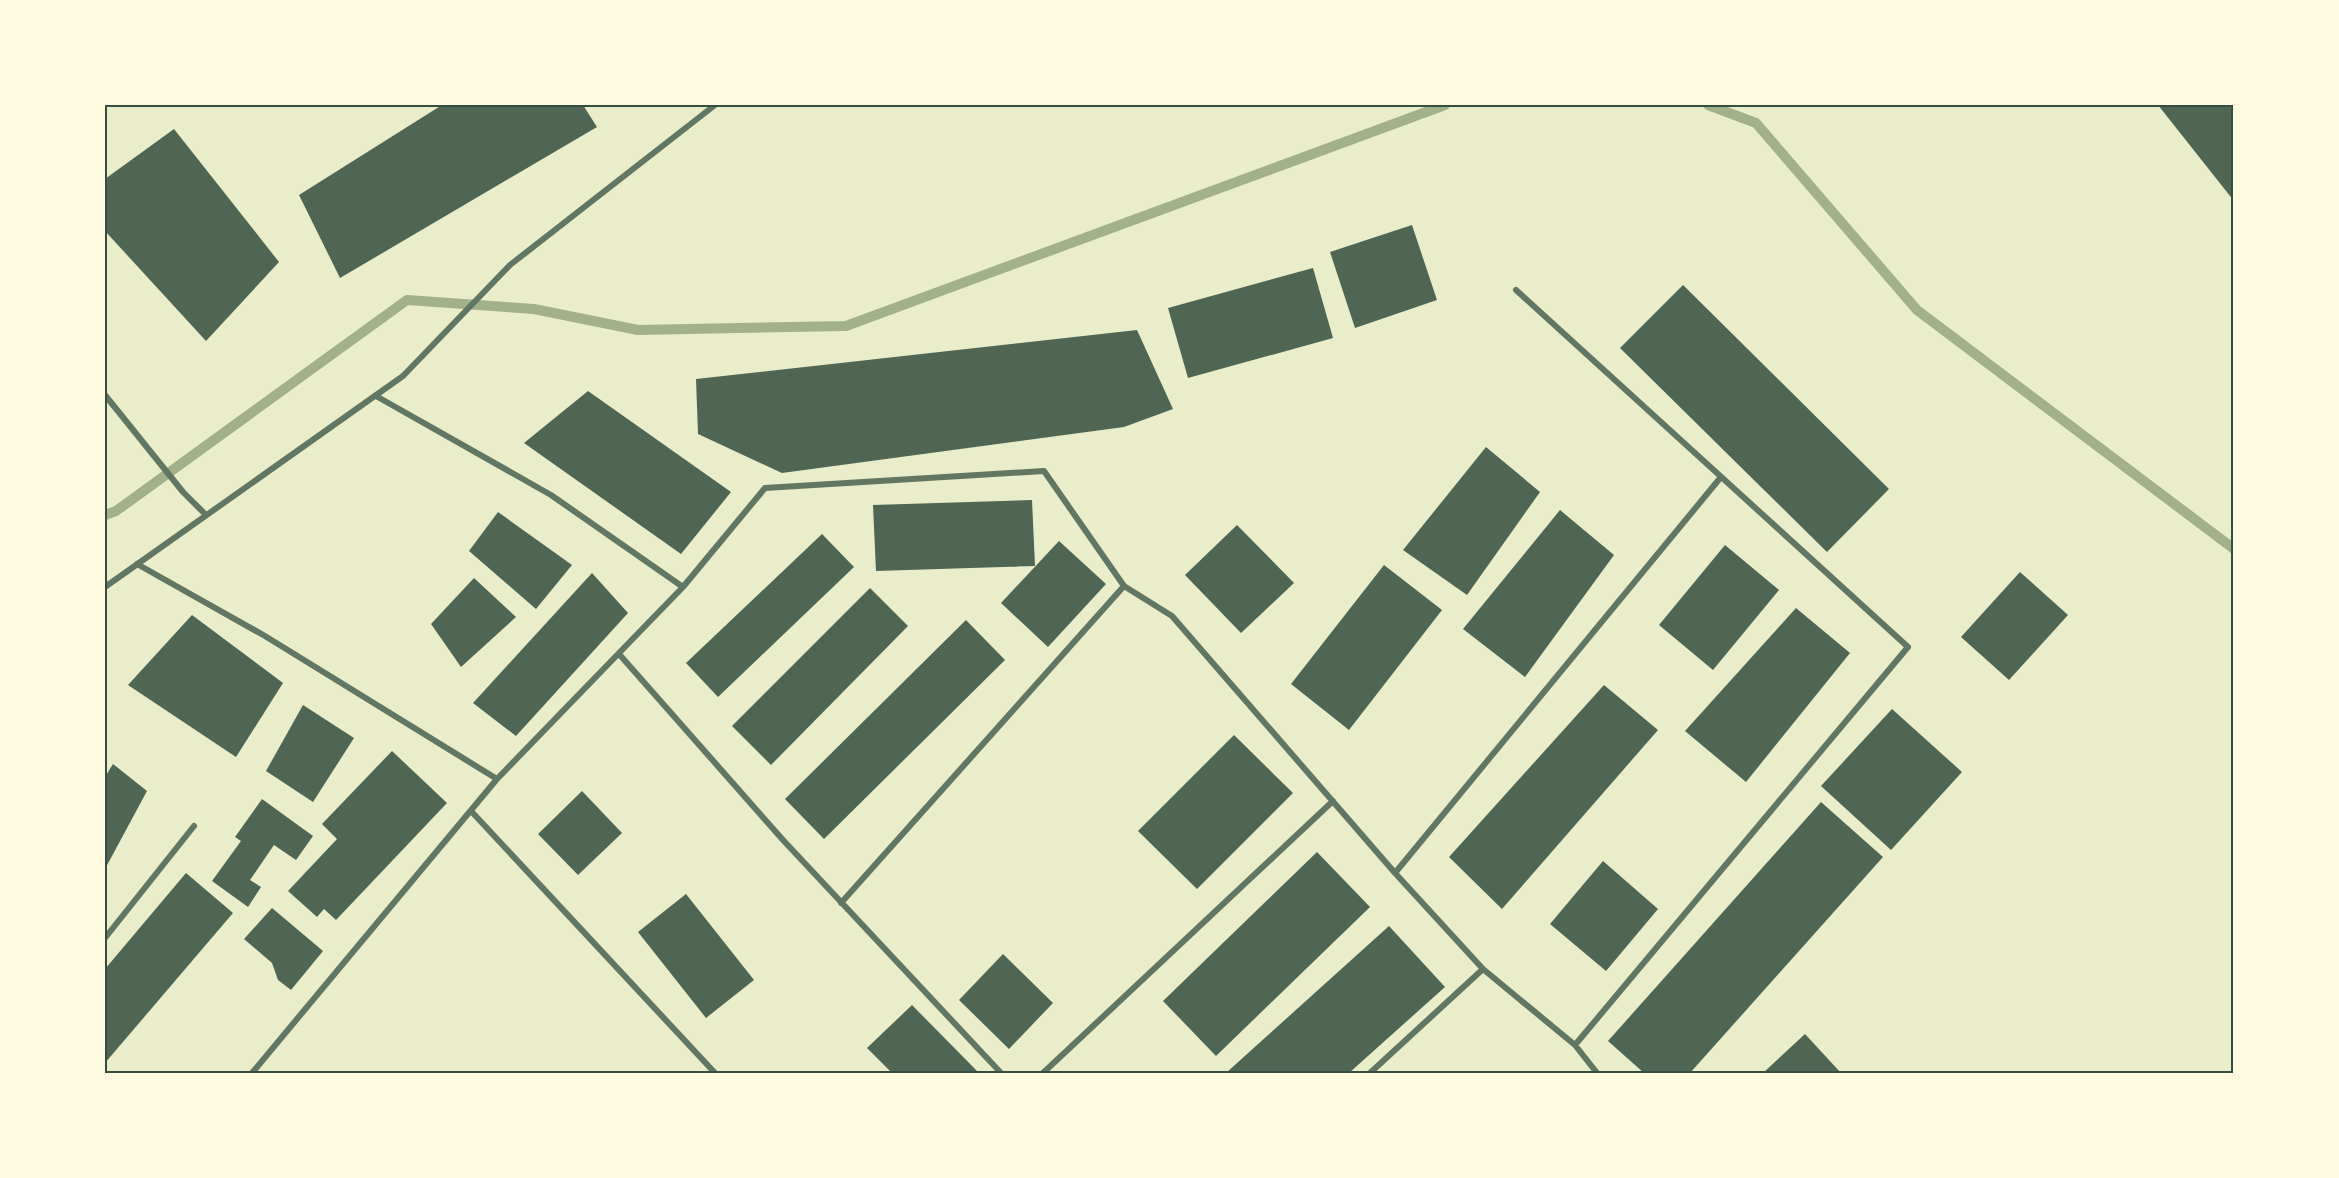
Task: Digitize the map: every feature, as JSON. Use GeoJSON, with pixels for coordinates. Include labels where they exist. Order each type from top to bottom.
{"type":"FeatureCollection","features":[{"type":"Feature","properties":{"kind":"street"},"geometry":{"type":"LineString","coordinates":[[105,587],[403,376],[510,265],[715,105]]}},
{"type":"Feature","properties":{"kind":"street"},"geometry":{"type":"LineString","coordinates":[[1516,290],[1908,647],[1575,1045]]}},
{"type":"Feature","properties":{"kind":"street"},"geometry":{"type":"LineString","coordinates":[[105,395],[183,492],[206,515]]}},
{"type":"Feature","properties":{"kind":"street"},"geometry":{"type":"LineString","coordinates":[[376,396],[551,495],[683,587]]}},
{"type":"Feature","properties":{"kind":"street"},"geometry":{"type":"LineString","coordinates":[[252,1073],[497,779],[683,587],[765,488],[1044,471],[1124,586],[1172,616],[1395,873],[1482,969],[1575,1045],[1597,1073]]}},
{"type":"Feature","properties":{"kind":"street"},"geometry":{"type":"LineString","coordinates":[[1395,873],[1721,477]]}},
{"type":"Feature","properties":{"kind":"street"},"geometry":{"type":"LineString","coordinates":[[137,564],[265,636],[497,779]]}},
{"type":"Feature","properties":{"kind":"street"},"geometry":{"type":"LineString","coordinates":[[842,903],[1124,586]]}},
{"type":"Feature","properties":{"kind":"street"},"geometry":{"type":"LineString","coordinates":[[619,654],[842,903],[1001,1073]]}},
{"type":"Feature","properties":{"kind":"street"},"geometry":{"type":"LineString","coordinates":[[1043,1073],[1333,801]]}},
{"type":"Feature","properties":{"kind":"street"},"geometry":{"type":"LineString","coordinates":[[471,811],[715,1073]]}},
{"type":"Feature","properties":{"kind":"street"},"geometry":{"type":"LineString","coordinates":[[105,938],[194,826]]}},
{"type":"Feature","properties":{"kind":"street"},"geometry":{"type":"LineString","coordinates":[[1370,1073],[1482,969]]}},
{"type":"Feature","properties":{"kind":"building"},"geometry":{"type":"Polygon","coordinates":[[[442,105],[583,105],[597,127],[340,278],[299,195],[442,105]]]}},
{"type":"Feature","properties":{"kind":"building"},"geometry":{"type":"Polygon","coordinates":[[[2158,105],[2234,105],[2234,201],[2158,105]]]}},
{"type":"Feature","properties":{"kind":"building"},"geometry":{"type":"Polygon","coordinates":[[[174,129],[279,262],[206,341],[105,231],[105,179],[174,129]]]}},
{"type":"Feature","properties":{"kind":"building"},"geometry":{"type":"Polygon","coordinates":[[[1412,225],[1437,300],[1355,328],[1330,252],[1412,225]]]}},
{"type":"Feature","properties":{"kind":"building"},"geometry":{"type":"Polygon","coordinates":[[[1313,268],[1333,338],[1188,378],[1168,308],[1313,268]]]}},
{"type":"Feature","properties":{"kind":"building"},"geometry":{"type":"Polygon","coordinates":[[[1683,285],[1889,489],[1827,552],[1620,348],[1683,285]]]}},
{"type":"Feature","properties":{"kind":"building"},"geometry":{"type":"Polygon","coordinates":[[[1137,330],[1173,409],[1124,427],[782,473],[698,434],[696,379],[1137,330]]]}},
{"type":"Feature","properties":{"kind":"building"},"geometry":{"type":"Polygon","coordinates":[[[588,391],[731,492],[681,554],[524,443],[588,391]]]}},
{"type":"Feature","properties":{"kind":"building"},"geometry":{"type":"Polygon","coordinates":[[[1486,447],[1540,492],[1467,595],[1403,550],[1486,447]]]}},
{"type":"Feature","properties":{"kind":"building"},"geometry":{"type":"Polygon","coordinates":[[[1032,500],[1035,566],[876,571],[873,505],[1032,500]]]}},
{"type":"Feature","properties":{"kind":"building"},"geometry":{"type":"Polygon","coordinates":[[[1560,510],[1614,555],[1525,677],[1463,629],[1560,510]]]}},
{"type":"Feature","properties":{"kind":"building"},"geometry":{"type":"Polygon","coordinates":[[[498,512],[572,565],[536,609],[469,551],[498,512]]]}},
{"type":"Feature","properties":{"kind":"building"},"geometry":{"type":"Polygon","coordinates":[[[1237,525],[1294,583],[1241,633],[1185,575],[1237,525]]]}},
{"type":"Feature","properties":{"kind":"building"},"geometry":{"type":"Polygon","coordinates":[[[822,534],[854,567],[718,697],[686,663],[822,534]]]}},
{"type":"Feature","properties":{"kind":"building"},"geometry":{"type":"Polygon","coordinates":[[[1059,541],[1106,584],[1048,647],[1001,603],[1059,541]]]}},
{"type":"Feature","properties":{"kind":"building"},"geometry":{"type":"Polygon","coordinates":[[[1725,545],[1779,590],[1713,670],[1659,625],[1725,545]]]}},
{"type":"Feature","properties":{"kind":"building"},"geometry":{"type":"Polygon","coordinates":[[[1384,565],[1442,610],[1349,730],[1291,684],[1384,565]]]}},
{"type":"Feature","properties":{"kind":"building"},"geometry":{"type":"Polygon","coordinates":[[[2020,572],[2068,615],[2009,680],[1961,637],[2020,572]]]}},
{"type":"Feature","properties":{"kind":"building"},"geometry":{"type":"Polygon","coordinates":[[[592,573],[628,613],[516,736],[473,703],[592,573]]]}},
{"type":"Feature","properties":{"kind":"building"},"geometry":{"type":"Polygon","coordinates":[[[474,578],[516,617],[461,667],[431,624],[474,578]]]}},
{"type":"Feature","properties":{"kind":"building"},"geometry":{"type":"Polygon","coordinates":[[[870,588],[908,626],[771,765],[732,726],[870,588]]]}},
{"type":"Feature","properties":{"kind":"building"},"geometry":{"type":"Polygon","coordinates":[[[1796,608],[1850,653],[1746,782],[1685,731],[1796,608]]]}},
{"type":"Feature","properties":{"kind":"building"},"geometry":{"type":"Polygon","coordinates":[[[192,615],[283,683],[236,757],[128,685],[192,615]]]}},
{"type":"Feature","properties":{"kind":"building"},"geometry":{"type":"Polygon","coordinates":[[[966,620],[1005,660],[824,839],[785,799],[966,620]]]}},
{"type":"Feature","properties":{"kind":"building"},"geometry":{"type":"Polygon","coordinates":[[[1604,685],[1658,730],[1502,909],[1449,857],[1604,685]]]}},
{"type":"Feature","properties":{"kind":"building"},"geometry":{"type":"Polygon","coordinates":[[[303,705],[354,738],[313,802],[266,771],[303,705]]]}},
{"type":"Feature","properties":{"kind":"building"},"geometry":{"type":"Polygon","coordinates":[[[1892,709],[1962,772],[1891,850],[1821,786],[1892,709]]]}},
{"type":"Feature","properties":{"kind":"building"},"geometry":{"type":"Polygon","coordinates":[[[1234,735],[1293,793],[1197,889],[1138,831],[1234,735]]]}},
{"type":"Feature","properties":{"kind":"building"},"geometry":{"type":"Polygon","coordinates":[[[392,751],[447,803],[336,920],[324,909],[317,917],[288,891],[337,839],[322,824],[392,751]]]}},
{"type":"Feature","properties":{"kind":"building"},"geometry":{"type":"Polygon","coordinates":[[[113,764],[147,791],[105,869],[105,777],[113,764]]]}},
{"type":"Feature","properties":{"kind":"building"},"geometry":{"type":"Polygon","coordinates":[[[582,791],[622,833],[578,875],[538,834],[582,791]]]}},
{"type":"Feature","properties":{"kind":"building"},"geometry":{"type":"Polygon","coordinates":[[[262,799],[313,836],[296,860],[274,845],[250,880],[261,887],[248,907],[212,881],[241,841],[235,837],[262,799]]]}},
{"type":"Feature","properties":{"kind":"building"},"geometry":{"type":"Polygon","coordinates":[[[1821,802],[1883,857],[1690,1073],[1644,1073],[1608,1041],[1821,802]]]}},
{"type":"Feature","properties":{"kind":"building"},"geometry":{"type":"Polygon","coordinates":[[[1317,852],[1370,907],[1216,1056],[1163,1001],[1317,852]]]}},
{"type":"Feature","properties":{"kind":"building"},"geometry":{"type":"Polygon","coordinates":[[[1603,861],[1658,909],[1606,971],[1550,924],[1603,861]]]}},
{"type":"Feature","properties":{"kind":"building"},"geometry":{"type":"Polygon","coordinates":[[[186,873],[233,913],[105,1063],[105,969],[186,873]]]}},
{"type":"Feature","properties":{"kind":"building"},"geometry":{"type":"Polygon","coordinates":[[[686,894],[754,980],[706,1018],[638,932],[686,894]]]}},
{"type":"Feature","properties":{"kind":"building"},"geometry":{"type":"Polygon","coordinates":[[[272,908],[323,951],[291,990],[278,980],[272,963],[244,939],[272,908]]]}},
{"type":"Feature","properties":{"kind":"building"},"geometry":{"type":"Polygon","coordinates":[[[1389,926],[1445,987],[1349,1073],[1226,1073],[1389,926]]]}},
{"type":"Feature","properties":{"kind":"building"},"geometry":{"type":"Polygon","coordinates":[[[1003,954],[1053,1003],[1009,1049],[959,1000],[1003,954]]]}},
{"type":"Feature","properties":{"kind":"building"},"geometry":{"type":"Polygon","coordinates":[[[912,1005],[979,1073],[892,1073],[867,1048],[912,1005]]]}},
{"type":"Feature","properties":{"kind":"building"},"geometry":{"type":"Polygon","coordinates":[[[1805,1034],[1841,1073],[1763,1073],[1805,1034]]]}},
{"type":"Feature","properties":{"kind":"waterway"},"geometry":{"type":"LineString","coordinates":[[105,515],[116,511],[407,300],[534,309],[638,330],[846,326],[1445,105]]}},
{"type":"Feature","properties":{"kind":"waterway"},"geometry":{"type":"LineString","coordinates":[[1708,105],[1756,123],[1917,310],[2234,549]]}}]}
